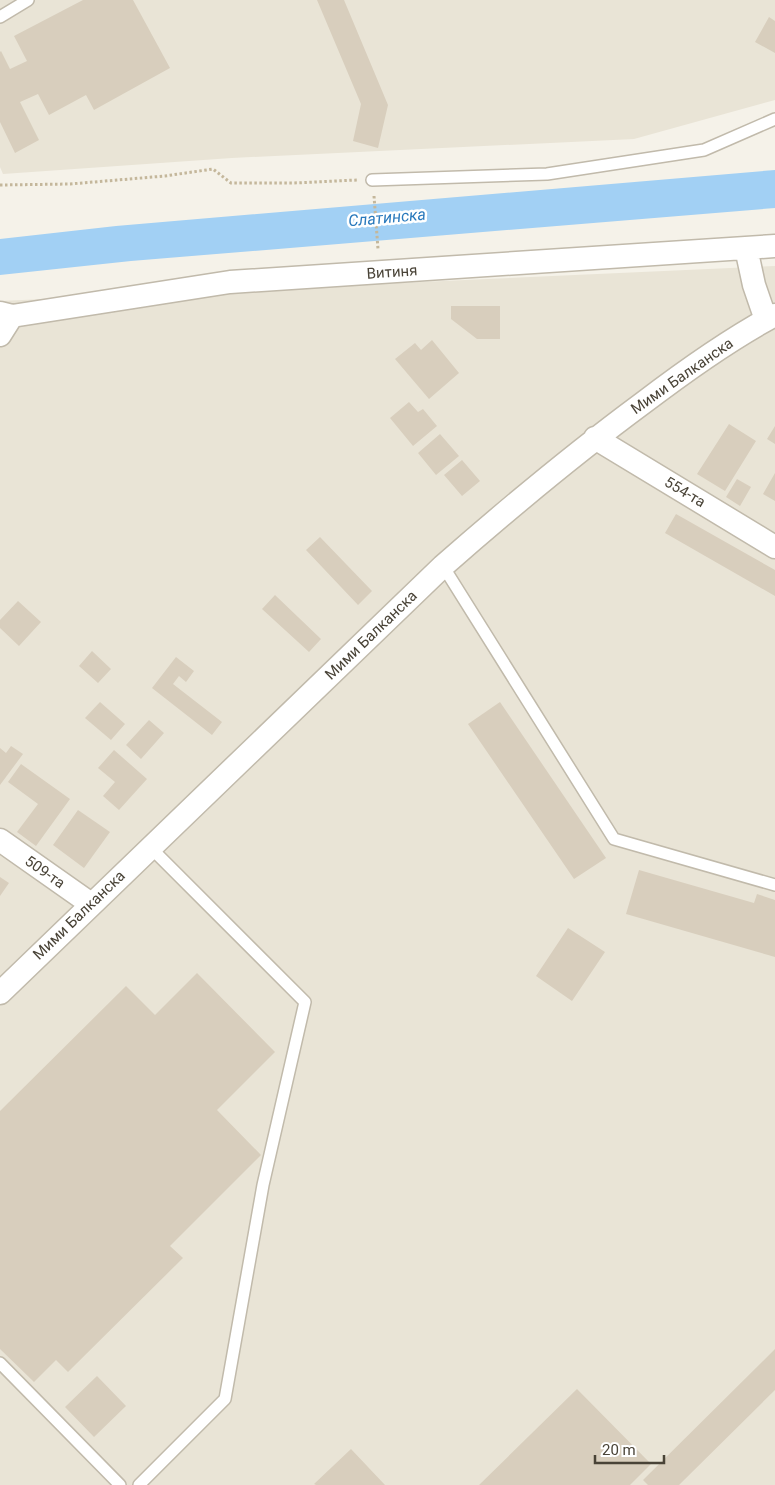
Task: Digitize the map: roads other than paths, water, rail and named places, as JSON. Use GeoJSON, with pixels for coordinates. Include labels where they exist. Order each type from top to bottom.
{"type":"FeatureCollection","features":[{"type":"Feature","properties":{"kind":"street","name":"Витиня"},"geometry":{"type":"LineString","coordinates":[[4,321],[230,282],[775,246]]}},
{"type":"Feature","properties":{"kind":"street"},"geometry":{"type":"LineString","coordinates":[[746,248],[754,285],[772,320]]}},
{"type":"Feature","properties":{"kind":"street","name":"Мими Балканска"},"geometry":{"type":"LineString","coordinates":[[0,993],[443,566],[502,514],[595,438],[700,361],[772,320]]}},
{"type":"Feature","properties":{"kind":"street","name":"554-та"},"geometry":{"type":"LineString","coordinates":[[595,438],[775,547]]}},
{"type":"Feature","properties":{"kind":"street","name":"509-та"},"geometry":{"type":"LineString","coordinates":[[0,840],[91,904]]}},
{"type":"Feature","properties":{"kind":"lane"},"geometry":{"type":"LineString","coordinates":[[0,17],[28,0]]}},
{"type":"Feature","properties":{"kind":"lane"},"geometry":{"type":"LineString","coordinates":[[372,180],[547,174],[704,150],[775,119]]}},
{"type":"Feature","properties":{"kind":"lane"},"geometry":{"type":"LineString","coordinates":[[443,566],[614,839],[775,886]]}},
{"type":"Feature","properties":{"kind":"lane"},"geometry":{"type":"LineString","coordinates":[[138,1485],[225,1399],[262,1185],[305,1002],[150,847]]}},
{"type":"Feature","properties":{"kind":"lane"},"geometry":{"type":"LineString","coordinates":[[0,1364],[120,1485]]}},
{"type":"Feature","properties":{"kind":"water","name":"Слатинска"},"geometry":{"type":"Polygon","coordinates":[[[775,170],[775,208],[131,261],[0,275],[0,239],[116,226],[775,170]]]}}]}
